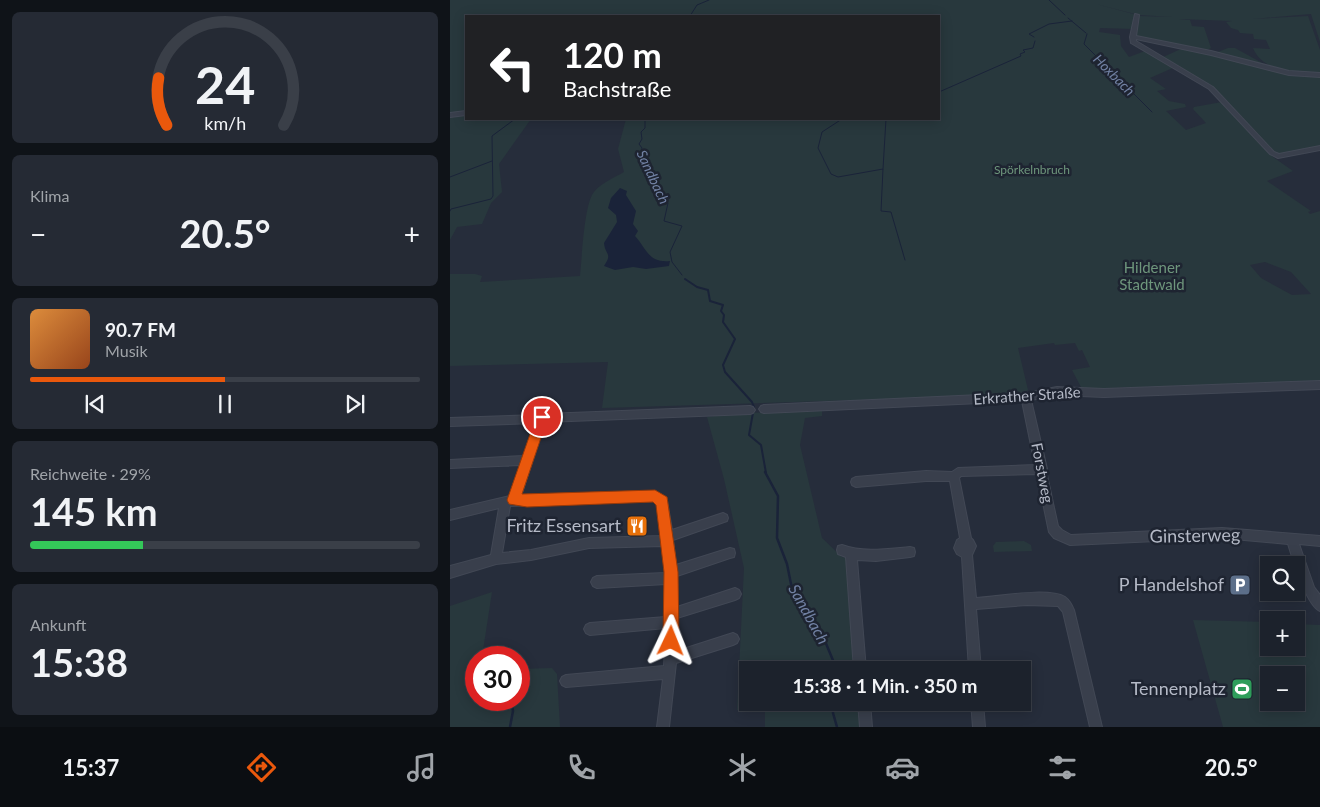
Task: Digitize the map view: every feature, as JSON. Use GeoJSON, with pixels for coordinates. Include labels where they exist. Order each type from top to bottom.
{"type":"FeatureCollection","features":[{"type":"Feature","properties":{"kind":"street"},"geometry":{"type":"LineString","coordinates":[[1137,15],[1132,42],[1211,88],[1276,156],[1320,148]]}},
{"type":"Feature","properties":{"kind":"street"},"geometry":{"type":"LineString","coordinates":[[1133,37],[1211,52],[1289,73],[1320,75]]}},
{"type":"Feature","properties":{"kind":"street"},"geometry":{"type":"LineString","coordinates":[[450,115],[465,113]]}},
{"type":"Feature","properties":{"kind":"street","name":"Erkrather Straße"},"geometry":{"type":"LineString","coordinates":[[764,409],[1026,397],[1057,391],[1124,393],[1320,384]]}},
{"type":"Feature","properties":{"kind":"street","name":"Forstweg"},"geometry":{"type":"LineString","coordinates":[[1026,397],[1053,528],[1058,534],[1070,540]]}},
{"type":"Feature","properties":{"kind":"street"},"geometry":{"type":"LineString","coordinates":[[450,422],[750,410]]}},
{"type":"Feature","properties":{"kind":"street"},"geometry":{"type":"LineString","coordinates":[[496,559],[509,501],[527,460],[542,417]]}},
{"type":"Feature","properties":{"kind":"street"},"geometry":{"type":"LineString","coordinates":[[450,464],[527,460]]}},
{"type":"Feature","properties":{"kind":"street"},"geometry":{"type":"LineString","coordinates":[[966,541],[954,477],[958,472],[1042,469]]}},
{"type":"Feature","properties":{"kind":"street"},"geometry":{"type":"LineString","coordinates":[[856,482],[926,476],[954,477]]}},
{"type":"Feature","properties":{"kind":"street"},"geometry":{"type":"LineString","coordinates":[[450,514],[509,501],[655,496],[662,501],[671,575],[672,618],[663,727]]}},
{"type":"Feature","properties":{"kind":"street"},"geometry":{"type":"LineString","coordinates":[[450,572],[496,559],[531,555],[589,543],[667,539],[723,518]]}},
{"type":"Feature","properties":{"kind":"street","name":"Ginsterweg"},"geometry":{"type":"LineString","coordinates":[[1070,540],[1222,533],[1320,541]]}},
{"type":"Feature","properties":{"kind":"street"},"geometry":{"type":"LineString","coordinates":[[1292,539],[1310,590],[1320,605]]}},
{"type":"Feature","properties":{"kind":"street"},"geometry":{"type":"LineString","coordinates":[[859,661],[846,552],[868,556],[910,552]]}},
{"type":"Feature","properties":{"kind":"street"},"geometry":{"type":"LineString","coordinates":[[597,582],[671,575],[730,553]]}},
{"type":"Feature","properties":{"kind":"street"},"geometry":{"type":"LineString","coordinates":[[967,558],[974,661]]}},
{"type":"Feature","properties":{"kind":"street"},"geometry":{"type":"LineString","coordinates":[[590,629],[672,618],[735,594]]}},
{"type":"Feature","properties":{"kind":"street"},"geometry":{"type":"LineString","coordinates":[[971,604],[1046,599],[1058,600],[1064,604],[1068,610],[1096,727]]}},
{"type":"Feature","properties":{"kind":"street"},"geometry":{"type":"LineString","coordinates":[[670,659],[733,639]]}},
{"type":"Feature","properties":{"kind":"street"},"geometry":{"type":"LineString","coordinates":[[566,681],[669,672]]}},
{"type":"Feature","properties":{"kind":"street"},"geometry":{"type":"LineString","coordinates":[[865,711],[866,727]]}},
{"type":"Feature","properties":{"kind":"street"},"geometry":{"type":"LineString","coordinates":[[978,711],[979,727]]}},
{"type":"Feature","properties":{"kind":"green space","name":"Hildener Stadtwald"},"geometry":{"type":"Polygon","coordinates":[[[450,0],[1320,0],[1320,42],[1311,14],[1252,19],[1308,16],[1320,50],[1320,75],[1282,70],[1264,62],[1253,48],[1270,49],[1266,40],[1254,39],[1253,34],[1240,33],[1238,30],[1231,28],[1226,22],[1232,21],[1179,19],[1190,20],[1192,26],[1204,27],[1211,48],[1205,51],[1136,37],[1139,16],[1173,17],[1139,15],[1096,4],[1137,15],[1134,29],[1100,28],[1099,32],[1120,35],[1121,46],[1129,57],[1145,51],[1175,67],[1150,78],[1166,89],[1157,91],[1169,101],[1185,104],[1186,107],[1166,111],[1186,130],[1206,123],[1193,109],[1194,107],[1222,102],[1273,157],[1293,171],[1267,181],[1311,211],[1308,212],[1310,214],[1320,211],[1320,381],[1082,389],[1072,370],[1090,367],[1082,350],[1079,351],[1075,343],[1055,345],[1054,343],[1018,348],[1028,390],[1020,395],[602,408],[608,362],[450,366],[450,274],[475,274],[482,276],[480,282],[580,276],[585,222],[589,202],[592,195],[602,184],[624,172],[618,149],[626,120],[940,120],[940,15],[465,15],[465,111],[450,113],[450,0]],[[1265,262],[1250,265],[1261,278],[1292,295],[1311,294],[1291,272],[1265,262]]]}},
{"type":"Feature","properties":{"kind":"green space"},"geometry":{"type":"Polygon","coordinates":[[[1183,48],[1213,54],[1228,48],[1235,48],[1264,64],[1260,66],[1320,76],[1320,147],[1279,154],[1274,153],[1215,90],[1161,58],[1183,48]]]}},
{"type":"Feature","properties":{"kind":"green space"},"geometry":{"type":"Polygon","coordinates":[[[465,115],[465,120],[530,120],[499,164],[502,192],[491,203],[482,224],[457,227],[450,240],[450,117],[465,115]]]}},
{"type":"Feature","properties":{"kind":"green space"},"geometry":{"type":"Polygon","coordinates":[[[822,411],[822,416],[805,418],[800,445],[822,538],[842,557],[854,559],[865,661],[739,661],[744,568],[724,479],[707,417],[738,413],[822,411]]]}},
{"type":"Feature","properties":{"kind":"green space"},"geometry":{"type":"Polygon","coordinates":[[[1024,541],[1031,545],[1032,551],[994,552],[993,546],[996,542],[1024,541]]]}},
{"type":"Feature","properties":{"kind":"green space"},"geometry":{"type":"Polygon","coordinates":[[[492,592],[484,646],[465,646],[465,711],[530,711],[530,669],[552,668],[557,674],[560,727],[450,727],[450,606],[492,592]]]}},
{"type":"Feature","properties":{"kind":"green space","name":"Tennenplatz"},"geometry":{"type":"Polygon","coordinates":[[[1193,620],[1260,622],[1260,656],[1305,656],[1305,624],[1320,625],[1320,727],[1223,727],[1193,620]]]}},
{"type":"Feature","properties":{"kind":"green space"},"geometry":{"type":"Polygon","coordinates":[[[739,669],[739,710],[737,710],[739,669]]]}},
{"type":"Feature","properties":{"kind":"green space"},"geometry":{"type":"Polygon","coordinates":[[[765,711],[870,711],[871,727],[765,727],[765,711]]]}},
{"type":"Feature","properties":{"kind":"water"},"geometry":{"type":"Polygon","coordinates":[[[620,188],[627,191],[626,195],[636,211],[633,224],[638,231],[635,236],[652,257],[657,260],[670,261],[669,266],[646,269],[633,267],[615,270],[604,266],[608,256],[604,243],[617,222],[616,215],[608,208],[611,198],[620,188]]]}},
{"type":"Feature","properties":{"kind":"waterway","name":"Sandbach"},"geometry":{"type":"LineString","coordinates":[[691,15],[697,5],[709,0]]}},
{"type":"Feature","properties":{"kind":"waterway","name":"Hoxbach"},"geometry":{"type":"LineString","coordinates":[[1049,0],[1065,15]]}},
{"type":"Feature","properties":{"kind":"waterway","name":"Hoxbach"},"geometry":{"type":"LineString","coordinates":[[1068,18],[1072,21]]}},
{"type":"Feature","properties":{"kind":"waterway"},"geometry":{"type":"LineString","coordinates":[[1034,37],[1029,34],[1049,24],[1072,21]]}},
{"type":"Feature","properties":{"kind":"waterway","name":"Hoxbach"},"geometry":{"type":"LineString","coordinates":[[1072,21],[1086,33]]}},
{"type":"Feature","properties":{"kind":"waterway","name":"Hoxbach"},"geometry":{"type":"LineString","coordinates":[[1087,34],[1084,44],[1152,112]]}},
{"type":"Feature","properties":{"kind":"waterway"},"geometry":{"type":"LineString","coordinates":[[940,92],[1021,56],[1020,54],[1025,52],[1023,50],[1033,48],[1035,41]]}},
{"type":"Feature","properties":{"kind":"waterway"},"geometry":{"type":"LineString","coordinates":[[450,211],[451,209],[491,199],[493,196],[492,136],[514,120]]}},
{"type":"Feature","properties":{"kind":"waterway","name":"Sandbach"},"geometry":{"type":"LineString","coordinates":[[645,120],[645,128],[641,132],[642,139],[639,144],[642,148],[641,152],[649,163],[658,192],[668,203],[664,221],[682,226],[670,252],[672,262],[682,275]]}},
{"type":"Feature","properties":{"kind":"waterway"},"geometry":{"type":"LineString","coordinates":[[840,120],[822,132],[818,148],[831,174],[838,177],[883,169]]}},
{"type":"Feature","properties":{"kind":"waterway"},"geometry":{"type":"LineString","coordinates":[[883,169],[886,120]]}},
{"type":"Feature","properties":{"kind":"waterway"},"geometry":{"type":"LineString","coordinates":[[450,177],[492,161]]}},
{"type":"Feature","properties":{"kind":"waterway"},"geometry":{"type":"LineString","coordinates":[[883,169],[881,211],[891,212],[905,260]]}},
{"type":"Feature","properties":{"kind":"waterway","name":"Sandbach"},"geometry":{"type":"LineString","coordinates":[[685,279],[697,287],[708,290],[710,301],[723,305],[721,311],[724,315],[723,322],[735,339],[723,365],[725,372],[752,402],[754,407],[749,435],[761,445],[766,473]]}},
{"type":"Feature","properties":{"kind":"waterway","name":"Sandbach"},"geometry":{"type":"LineString","coordinates":[[765,472],[778,496],[777,538],[787,564],[791,584],[801,603],[820,629],[833,661]]}},
{"type":"Feature","properties":{"kind":"waterway"},"geometry":{"type":"LineString","coordinates":[[510,727],[513,711]]}},
{"type":"Feature","properties":{"kind":"waterway","name":"Sandbach"},"geometry":{"type":"LineString","coordinates":[[833,711],[837,727]]}},
{"type":"Feature","properties":{"kind":"place","name":"Fritz Essensart"},"geometry":{"type":"Point","coordinates":[637,526]}},
{"type":"Feature","properties":{"kind":"place","name":"P Handelshof"},"geometry":{"type":"Point","coordinates":[1240,585]}},
{"type":"Feature","properties":{"kind":"place","name":"Tennenplatz"},"geometry":{"type":"Point","coordinates":[1242,689]}},
{"type":"Feature","properties":{"kind":"route"},"geometry":{"type":"LineString","coordinates":[[542,417],[514,500],[655,496],[662,501],[671,572],[671,641]]}},
{"type":"Feature","properties":{"kind":"park label","name":"Spörkelnbruch"},"geometry":{"type":"Point","coordinates":[1032,170]}}]}
